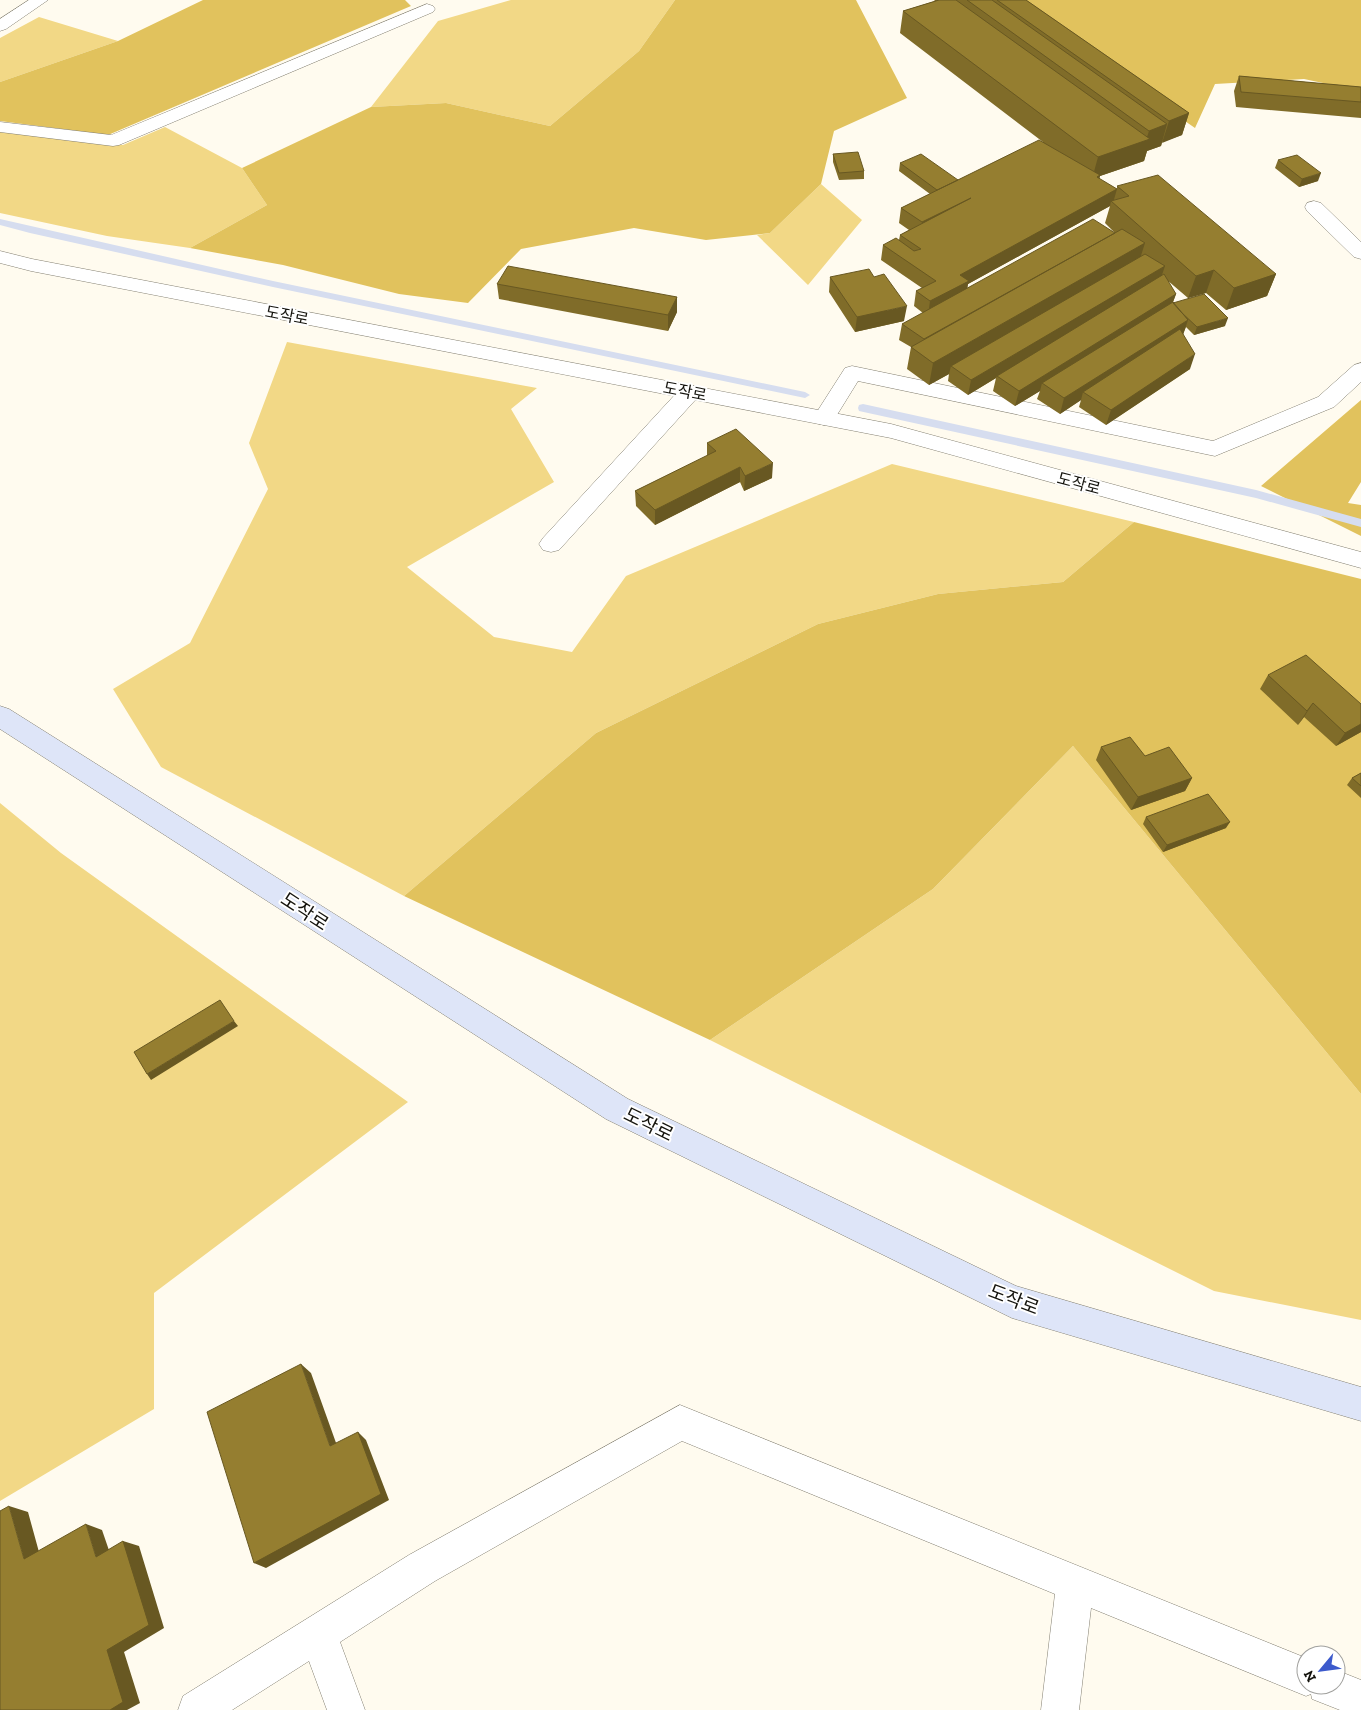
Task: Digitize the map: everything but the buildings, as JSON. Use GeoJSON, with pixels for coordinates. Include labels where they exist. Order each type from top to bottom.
{"type":"FeatureCollection","features":[{"type":"Feature","properties":{"kind":"street"},"geometry":{"type":"LineString","coordinates":[[0,26],[40,0]]}},
{"type":"Feature","properties":{"kind":"street"},"geometry":{"type":"LineString","coordinates":[[0,127],[113,140],[426,9]]}},
{"type":"Feature","properties":{"kind":"street"},"geometry":{"type":"LineString","coordinates":[[1314,207],[1361,253]]}},
{"type":"Feature","properties":{"kind":"street","name":"도작로"},"geometry":{"type":"LineString","coordinates":[[0,257],[31,265],[891,431],[1361,560]]}},
{"type":"Feature","properties":{"kind":"street"},"geometry":{"type":"LineString","coordinates":[[824,418],[852,373],[1216,449],[1326,402],[1361,370]]}},
{"type":"Feature","properties":{"kind":"street"},"geometry":{"type":"LineString","coordinates":[[551,544],[690,392]]}},
{"type":"Feature","properties":{"kind":"street","name":"도작로"},"geometry":{"type":"LineString","coordinates":[[0,716],[617,1109],[1012,1301],[1361,1404]]}},
{"type":"Feature","properties":{"kind":"street"},"geometry":{"type":"LineString","coordinates":[[197,1710],[422,1568],[680,1423],[1296,1673]]}},
{"type":"Feature","properties":{"kind":"street"},"geometry":{"type":"LineString","coordinates":[[1060,1710],[1076,1584]]}},
{"type":"Feature","properties":{"kind":"street"},"geometry":{"type":"LineString","coordinates":[[318,1634],[346,1710]]}},
{"type":"Feature","properties":{"kind":"street"},"geometry":{"type":"LineString","coordinates":[[1346,1693],[1361,1699]]}},
{"type":"Feature","properties":{"kind":"shaded area"},"geometry":{"type":"Polygon","coordinates":[[[203,0],[405,0],[411,6],[108,135],[0,121],[0,82],[118,41],[203,0]]]}},
{"type":"Feature","properties":{"kind":"shaded area"},"geometry":{"type":"Polygon","coordinates":[[[511,0],[675,0],[639,51],[550,126],[446,103],[371,107],[438,21],[511,0]]]}},
{"type":"Feature","properties":{"kind":"shaded area"},"geometry":{"type":"Polygon","coordinates":[[[675,0],[856,0],[907,98],[834,131],[821,184],[770,233],[706,240],[634,228],[521,249],[468,303],[399,294],[283,265],[190,248],[267,205],[242,168],[371,107],[446,103],[550,126],[639,51],[675,0]]]}},
{"type":"Feature","properties":{"kind":"shaded area"},"geometry":{"type":"Polygon","coordinates":[[[1009,0],[1361,0],[1361,91],[1304,79],[1215,84],[1195,128],[1009,0]]]}},
{"type":"Feature","properties":{"kind":"shaded area"},"geometry":{"type":"Polygon","coordinates":[[[39,17],[118,41],[0,82],[0,38],[39,17]]]}},
{"type":"Feature","properties":{"kind":"shaded area"},"geometry":{"type":"Polygon","coordinates":[[[165,127],[242,168],[267,205],[190,248],[107,236],[0,213],[0,131],[123,145],[165,127]]]}},
{"type":"Feature","properties":{"kind":"shaded area"},"geometry":{"type":"Polygon","coordinates":[[[821,184],[862,220],[808,285],[757,235],[770,233],[821,184]]]}},
{"type":"Feature","properties":{"kind":"shaded area"},"geometry":{"type":"Polygon","coordinates":[[[287,342],[537,388],[511,409],[554,482],[407,567],[494,637],[572,652],[626,576],[892,464],[1134,522],[1063,582],[938,594],[818,624],[596,733],[404,896],[161,767],[113,689],[190,643],[268,489],[249,443],[287,342]]]}},
{"type":"Feature","properties":{"kind":"shaded area"},"geometry":{"type":"Polygon","coordinates":[[[1361,400],[1361,482],[1348,503],[1361,505],[1361,536],[1261,486],[1361,400]]]}},
{"type":"Feature","properties":{"kind":"shaded area"},"geometry":{"type":"Polygon","coordinates":[[[1134,522],[1361,579],[1361,1094],[1073,746],[933,889],[710,1040],[404,896],[596,733],[818,624],[938,594],[1063,582],[1134,522]]]}},
{"type":"Feature","properties":{"kind":"shaded area"},"geometry":{"type":"Polygon","coordinates":[[[1073,746],[1361,1094],[1361,1320],[1214,1291],[710,1040],[933,889],[1073,746]]]}},
{"type":"Feature","properties":{"kind":"shaded area"},"geometry":{"type":"Polygon","coordinates":[[[0,803],[61,853],[408,1102],[154,1293],[154,1409],[0,1501],[0,803]]]}},
{"type":"Feature","properties":{"kind":"waterway"},"geometry":{"type":"LineString","coordinates":[[0,222],[273,284],[805,395]]}},
{"type":"Feature","properties":{"kind":"waterway"},"geometry":{"type":"LineString","coordinates":[[863,408],[1256,494],[1361,523]]}}]}
